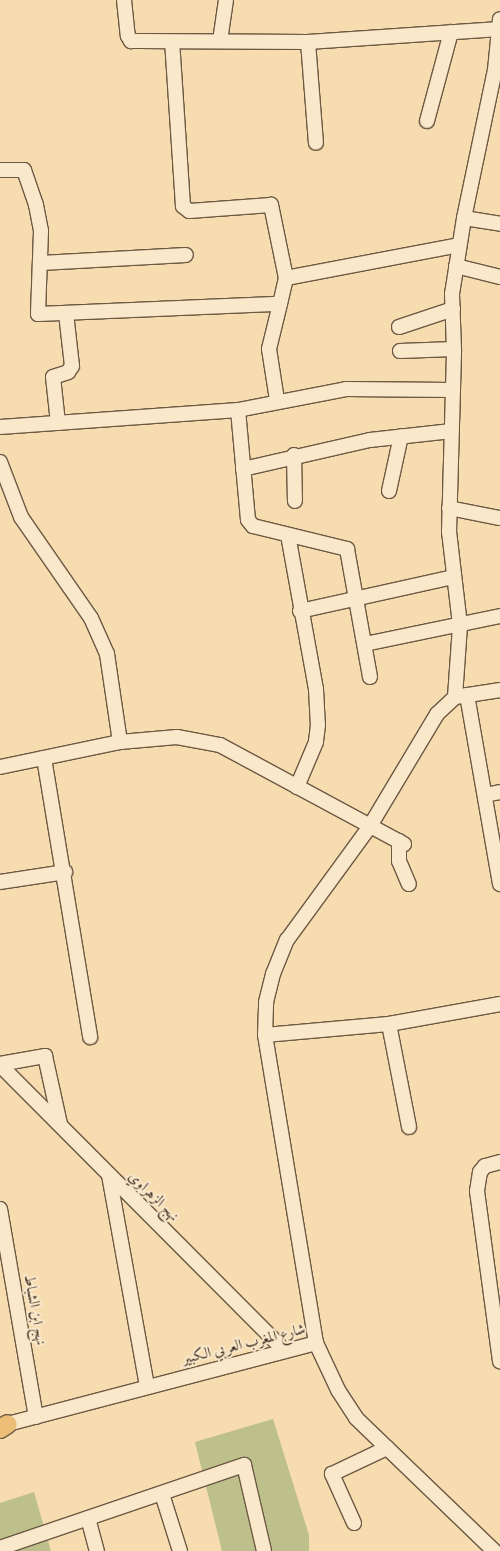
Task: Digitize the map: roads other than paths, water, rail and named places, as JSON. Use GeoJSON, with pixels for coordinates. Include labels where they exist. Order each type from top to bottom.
{"type":"FeatureCollection","features":[{"type":"Feature","properties":{"kind":"street"},"geometry":{"type":"LineString","coordinates":[[124,0],[126,29],[131,41],[308,42],[500,29]]}},
{"type":"Feature","properties":{"kind":"street"},"geometry":{"type":"LineString","coordinates":[[220,41],[226,0]]}},
{"type":"Feature","properties":{"kind":"street"},"geometry":{"type":"LineString","coordinates":[[500,19],[495,70],[464,218],[456,266],[452,309],[454,349],[449,508],[453,577],[460,625],[461,696],[497,846],[500,884]]}},
{"type":"Feature","properties":{"kind":"street"},"geometry":{"type":"LineString","coordinates":[[428,122],[451,32]]}},
{"type":"Feature","properties":{"kind":"street"},"geometry":{"type":"LineString","coordinates":[[172,42],[185,210],[271,205],[286,278],[269,349],[277,400]]}},
{"type":"Feature","properties":{"kind":"street"},"geometry":{"type":"LineString","coordinates":[[308,42],[316,143]]}},
{"type":"Feature","properties":{"kind":"street"},"geometry":{"type":"LineString","coordinates":[[0,170],[19,168],[26,175],[41,231],[38,314],[280,304]]}},
{"type":"Feature","properties":{"kind":"street"},"geometry":{"type":"LineString","coordinates":[[464,218],[500,224]]}},
{"type":"Feature","properties":{"kind":"street"},"geometry":{"type":"LineString","coordinates":[[286,278],[459,246]]}},
{"type":"Feature","properties":{"kind":"street"},"geometry":{"type":"LineString","coordinates":[[41,263],[186,255]]}},
{"type":"Feature","properties":{"kind":"street"},"geometry":{"type":"LineString","coordinates":[[456,266],[500,277]]}},
{"type":"Feature","properties":{"kind":"street"},"geometry":{"type":"LineString","coordinates":[[399,327],[452,309]]}},
{"type":"Feature","properties":{"kind":"street"},"geometry":{"type":"LineString","coordinates":[[58,423],[53,377],[68,372],[72,366],[66,313]]}},
{"type":"Feature","properties":{"kind":"street"},"geometry":{"type":"LineString","coordinates":[[400,351],[454,349]]}},
{"type":"Feature","properties":{"kind":"street"},"geometry":{"type":"LineString","coordinates":[[0,426],[238,410],[277,400],[346,390],[453,390]]}},
{"type":"Feature","properties":{"kind":"street"},"geometry":{"type":"LineString","coordinates":[[238,410],[249,524],[347,550],[370,677]]}},
{"type":"Feature","properties":{"kind":"street"},"geometry":{"type":"LineString","coordinates":[[243,469],[294,455],[401,436],[452,431]]}},
{"type":"Feature","properties":{"kind":"street"},"geometry":{"type":"LineString","coordinates":[[389,491],[401,436]]}},
{"type":"Feature","properties":{"kind":"street"},"geometry":{"type":"LineString","coordinates":[[294,455],[295,501]]}},
{"type":"Feature","properties":{"kind":"street"},"geometry":{"type":"LineString","coordinates":[[0,462],[21,517],[91,618],[103,645],[120,742]]}},
{"type":"Feature","properties":{"kind":"street"},"geometry":{"type":"LineString","coordinates":[[449,508],[500,518]]}},
{"type":"Feature","properties":{"kind":"street"},"geometry":{"type":"LineString","coordinates":[[288,535],[300,611],[316,689],[318,725],[316,742],[297,787]]}},
{"type":"Feature","properties":{"kind":"street"},"geometry":{"type":"LineString","coordinates":[[300,611],[453,577]]}},
{"type":"Feature","properties":{"kind":"street"},"geometry":{"type":"LineString","coordinates":[[365,644],[500,616]]}},
{"type":"Feature","properties":{"kind":"street"},"geometry":{"type":"LineString","coordinates":[[316,1343],[265,1035],[266,1002],[287,940],[370,826],[438,714],[461,696],[500,690]]}},
{"type":"Feature","properties":{"kind":"street"},"geometry":{"type":"LineString","coordinates":[[0,766],[120,742],[176,737],[220,745],[401,843],[399,861],[409,884]]}},
{"type":"Feature","properties":{"kind":"street"},"geometry":{"type":"LineString","coordinates":[[44,758],[65,872],[90,1037]]}},
{"type":"Feature","properties":{"kind":"street"},"geometry":{"type":"LineString","coordinates":[[485,795],[500,792]]}},
{"type":"Feature","properties":{"kind":"street"},"geometry":{"type":"LineString","coordinates":[[0,882],[65,872]]}},
{"type":"Feature","properties":{"kind":"street"},"geometry":{"type":"LineString","coordinates":[[265,1035],[389,1024],[500,1004]]}},
{"type":"Feature","properties":{"kind":"street"},"geometry":{"type":"LineString","coordinates":[[389,1024],[409,1127]]}},
{"type":"Feature","properties":{"kind":"street"},"geometry":{"type":"LineString","coordinates":[[0,1065],[45,1056],[61,1125]]}},
{"type":"Feature","properties":{"kind":"street","name":"نهج الزهراوي"},"geometry":{"type":"LineString","coordinates":[[0,1065],[284,1350]]}},
{"type":"Feature","properties":{"kind":"street"},"geometry":{"type":"LineString","coordinates":[[500,1162],[485,1166],[480,1172],[477,1191],[500,1361]]}},
{"type":"Feature","properties":{"kind":"street"},"geometry":{"type":"LineString","coordinates":[[109,1175],[147,1387]]}},
{"type":"Feature","properties":{"kind":"street","name":"نهج ابن الشباط"},"geometry":{"type":"LineString","coordinates":[[0,1209],[36,1417]]}},
{"type":"Feature","properties":{"kind":"street","name":"شارع المغرب العربي الكبير"},"geometry":{"type":"LineString","coordinates":[[3,1426],[316,1343],[338,1390],[356,1418],[494,1551]]}},
{"type":"Feature","properties":{"kind":"street"},"geometry":{"type":"LineString","coordinates":[[354,1523],[332,1474],[387,1448]]}},
{"type":"Feature","properties":{"kind":"street"},"geometry":{"type":"LineString","coordinates":[[0,1548],[244,1465],[264,1551]]}},
{"type":"Feature","properties":{"kind":"street"},"geometry":{"type":"LineString","coordinates":[[162,1494],[180,1551]]}},
{"type":"Feature","properties":{"kind":"street"},"geometry":{"type":"LineString","coordinates":[[88,1518],[97,1551]]}}]}
